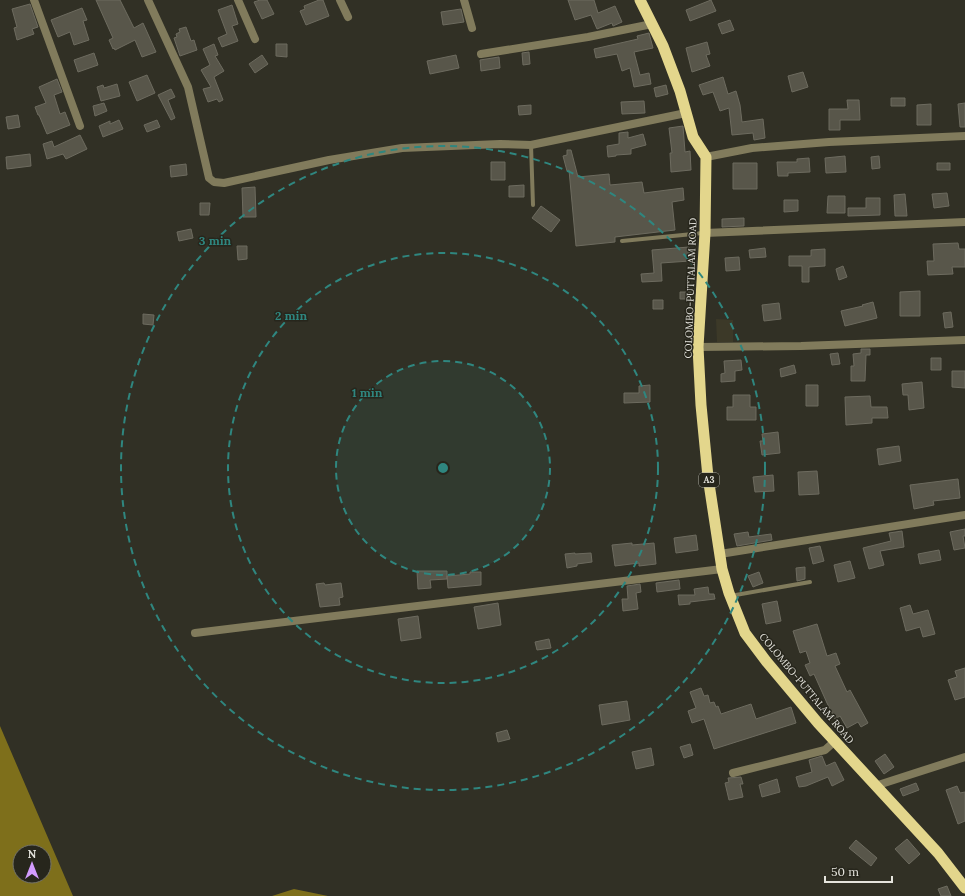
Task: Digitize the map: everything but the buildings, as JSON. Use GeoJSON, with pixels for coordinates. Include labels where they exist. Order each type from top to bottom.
{"type":"FeatureCollection","features":[{"type":"Feature","properties":{"kind":"highway"},"geometry":{"type":"LineString","coordinates":[[640,0],[663,46],[680,91],[693,138],[706,157]]}},
{"type":"Feature","properties":{"kind":"highway","name":"COLOMBO-PUTTALAM ROAD"},"geometry":{"type":"LineString","coordinates":[[706,157],[705,233],[698,347],[701,405],[708,478],[722,569],[730,596],[745,633],[766,662],[875,786],[938,853],[965,888]]}},
{"type":"Feature","properties":{"kind":"street"},"geometry":{"type":"LineString","coordinates":[[34,0],[80,126]]}},
{"type":"Feature","properties":{"kind":"street"},"geometry":{"type":"LineString","coordinates":[[148,0],[188,87],[209,178],[214,182],[224,183],[329,160],[402,148],[500,144],[531,145],[686,113]]}},
{"type":"Feature","properties":{"kind":"street"},"geometry":{"type":"LineString","coordinates":[[238,0],[255,39]]}},
{"type":"Feature","properties":{"kind":"street"},"geometry":{"type":"LineString","coordinates":[[340,0],[348,17]]}},
{"type":"Feature","properties":{"kind":"street"},"geometry":{"type":"LineString","coordinates":[[464,0],[472,28]]}},
{"type":"Feature","properties":{"kind":"street"},"geometry":{"type":"LineString","coordinates":[[481,54],[588,37],[652,24]]}},
{"type":"Feature","properties":{"kind":"street"},"geometry":{"type":"LineString","coordinates":[[706,157],[752,148],[829,142],[965,136]]}},
{"type":"Feature","properties":{"kind":"street"},"geometry":{"type":"LineString","coordinates":[[705,233],[965,222]]}},
{"type":"Feature","properties":{"kind":"street"},"geometry":{"type":"LineString","coordinates":[[698,347],[801,346],[965,340]]}},
{"type":"Feature","properties":{"kind":"street"},"geometry":{"type":"LineString","coordinates":[[720,554],[965,515]]}},
{"type":"Feature","properties":{"kind":"street"},"geometry":{"type":"LineString","coordinates":[[195,633],[722,569]]}},
{"type":"Feature","properties":{"kind":"street"},"geometry":{"type":"LineString","coordinates":[[733,773],[824,750],[835,741]]}},
{"type":"Feature","properties":{"kind":"street"},"geometry":{"type":"LineString","coordinates":[[875,786],[965,757]]}},
{"type":"Feature","properties":{"kind":"lane"},"geometry":{"type":"LineString","coordinates":[[531,145],[533,205]]}},
{"type":"Feature","properties":{"kind":"lane"},"geometry":{"type":"LineString","coordinates":[[622,241],[705,233]]}},
{"type":"Feature","properties":{"kind":"lane"},"geometry":{"type":"LineString","coordinates":[[730,596],[810,582]]}},
{"type":"Feature","properties":{"kind":"shaded area"},"geometry":{"type":"Polygon","coordinates":[[[716,319],[733,320],[733,342],[717,342],[716,319]]]}},
{"type":"Feature","properties":{"kind":"shaded area"},"geometry":{"type":"Polygon","coordinates":[[[0,726],[51,844],[12,844],[12,884],[52,884],[52,847],[73,896],[0,896],[0,726]]]}},
{"type":"Feature","properties":{"kind":"shaded area"},"geometry":{"type":"Polygon","coordinates":[[[294,889],[328,896],[272,896],[294,889]]]}}]}
